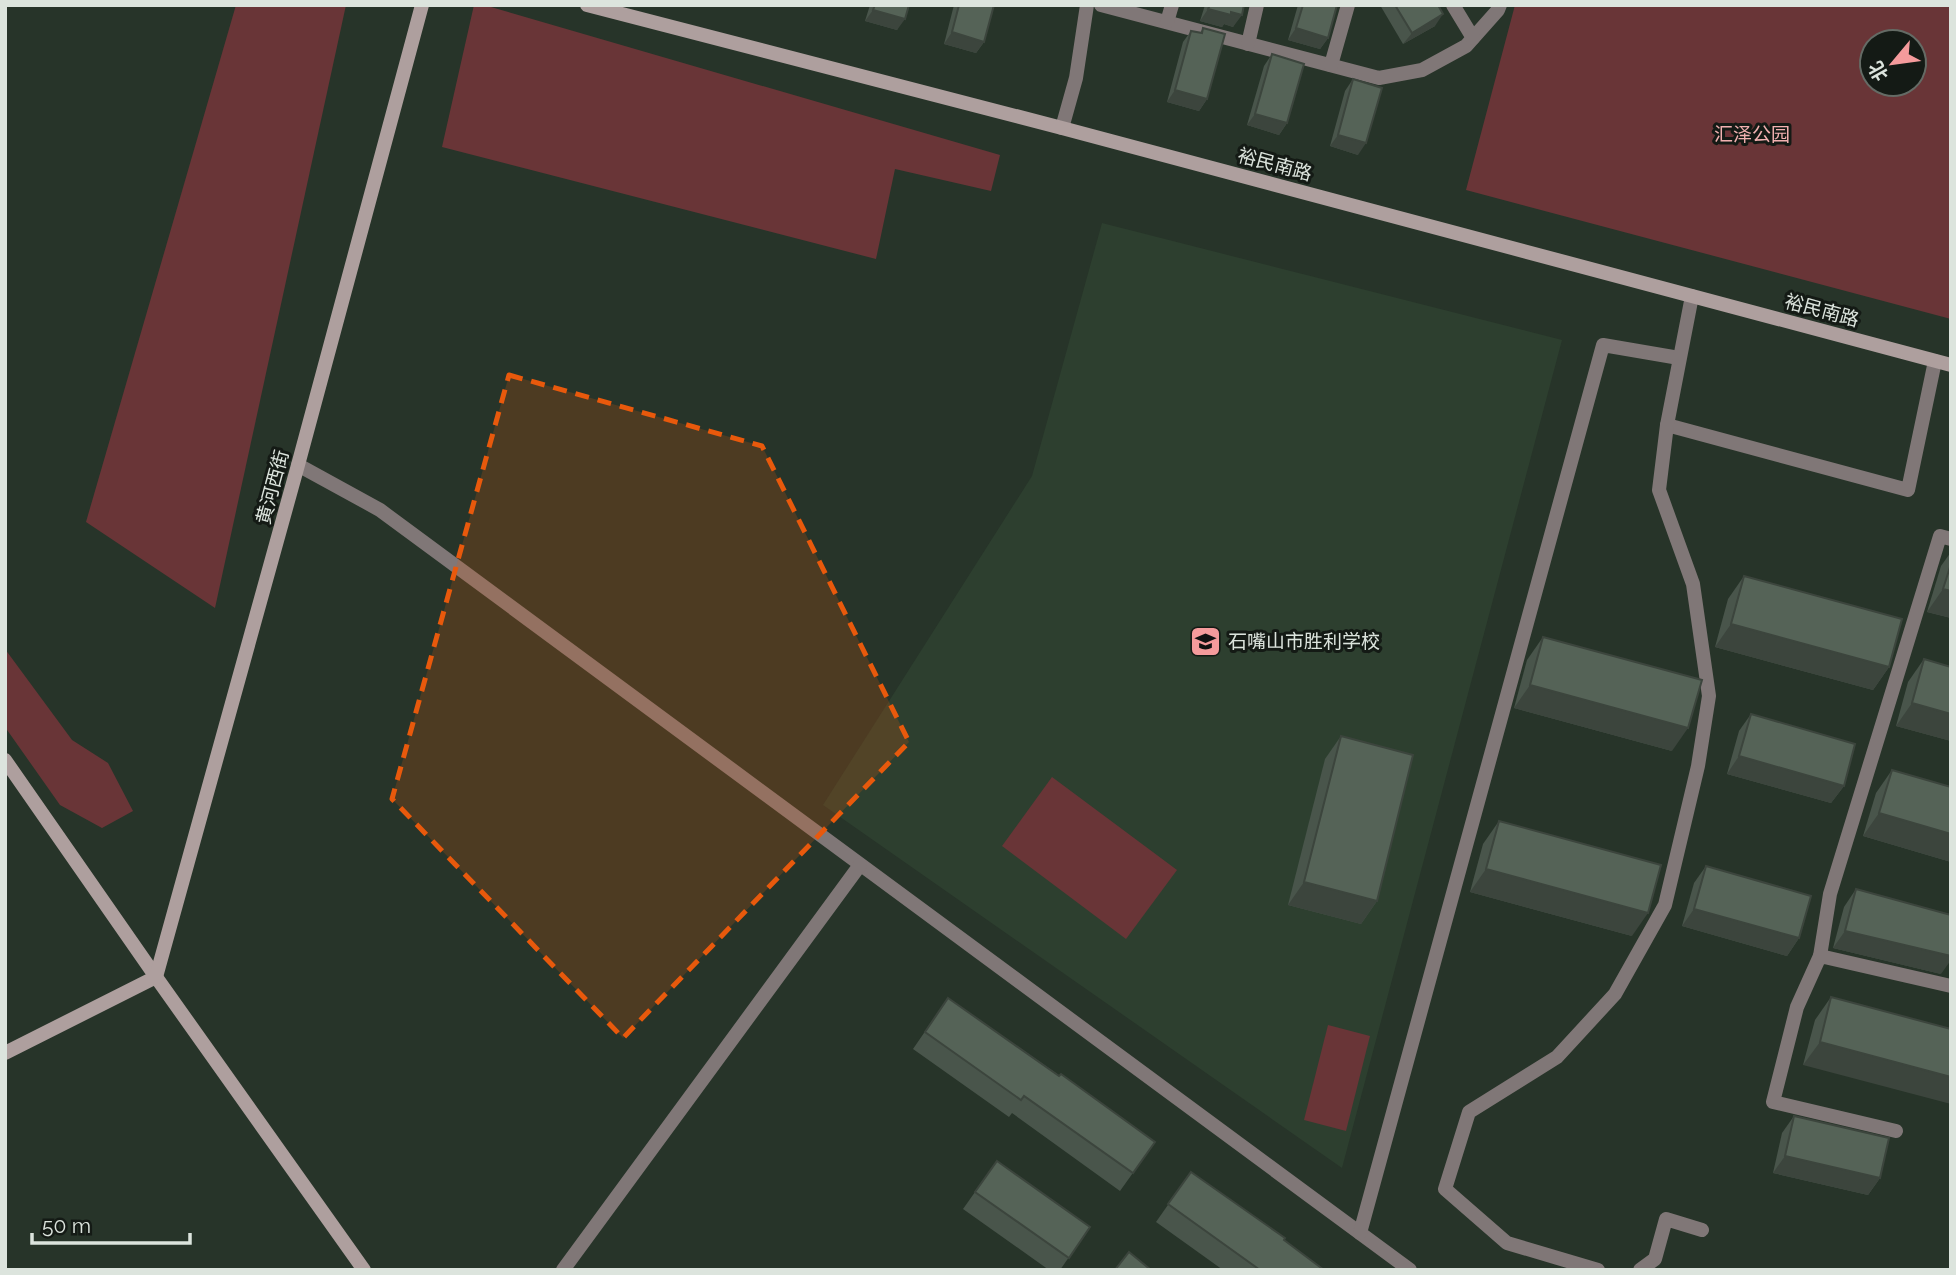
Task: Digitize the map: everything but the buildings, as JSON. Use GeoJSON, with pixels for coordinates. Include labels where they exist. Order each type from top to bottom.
{"type":"FeatureCollection","features":[{"type":"Feature","properties":{"kind":"street","name":"黄河西街"},"geometry":{"type":"LineString","coordinates":[[156,978],[422,5]]}},
{"type":"Feature","properties":{"kind":"street","name":"裕民南路"},"geometry":{"type":"LineString","coordinates":[[587,5],[1062,128],[1951,365]]}},
{"type":"Feature","properties":{"kind":"street"},"geometry":{"type":"LineString","coordinates":[[1062,128],[1076,78],[1087,5]]}},
{"type":"Feature","properties":{"kind":"street"},"geometry":{"type":"LineString","coordinates":[[1101,5],[1379,78],[1422,70],[1466,46],[1500,5]]}},
{"type":"Feature","properties":{"kind":"street"},"geometry":{"type":"LineString","coordinates":[[1167,22],[1172,5]]}},
{"type":"Feature","properties":{"kind":"street"},"geometry":{"type":"LineString","coordinates":[[1248,44],[1257,5]]}},
{"type":"Feature","properties":{"kind":"street"},"geometry":{"type":"LineString","coordinates":[[1331,65],[1348,5]]}},
{"type":"Feature","properties":{"kind":"street"},"geometry":{"type":"LineString","coordinates":[[1453,5],[1472,38]]}},
{"type":"Feature","properties":{"kind":"street"},"geometry":{"type":"LineString","coordinates":[[1598,1270],[1507,1244],[1445,1189],[1469,1112],[1557,1057],[1615,994],[1665,905],[1698,766],[1709,696],[1693,584],[1659,490],[1667,425],[1692,296]]}},
{"type":"Feature","properties":{"kind":"street"},"geometry":{"type":"LineString","coordinates":[[1360,1233],[1603,345],[1679,358]]}},
{"type":"Feature","properties":{"kind":"street"},"geometry":{"type":"LineString","coordinates":[[1667,425],[1909,490],[1935,360]]}},
{"type":"Feature","properties":{"kind":"street"},"geometry":{"type":"LineString","coordinates":[[298,465],[380,510],[1410,1270]]}},
{"type":"Feature","properties":{"kind":"street"},"geometry":{"type":"LineString","coordinates":[[1896,1131],[1773,1102],[1797,1007],[1820,956],[1830,894],[1940,536],[1951,539]]}},
{"type":"Feature","properties":{"kind":"street"},"geometry":{"type":"LineString","coordinates":[[5,760],[364,1270]]}},
{"type":"Feature","properties":{"kind":"street"},"geometry":{"type":"LineString","coordinates":[[563,1270],[860,865]]}},
{"type":"Feature","properties":{"kind":"street"},"geometry":{"type":"LineString","coordinates":[[1820,956],[1951,986]]}},
{"type":"Feature","properties":{"kind":"street"},"geometry":{"type":"LineString","coordinates":[[5,1052],[156,978]]}},
{"type":"Feature","properties":{"kind":"street"},"geometry":{"type":"LineString","coordinates":[[1640,1270],[1655,1259],[1666,1219],[1703,1230]]}},
{"type":"Feature","properties":{"kind":"highlighted area"},"geometry":{"type":"Polygon","coordinates":[[[509,375],[762,446],[909,742],[623,1038],[392,799],[509,375]]]}},
{"type":"Feature","properties":{"kind":"shaded area","name":"石嘴山市胜利学校"},"geometry":{"type":"Polygon","coordinates":[[[1102,223],[1562,340],[1342,1168],[823,805],[1032,476],[1102,223]]]}},
{"type":"Feature","properties":{"kind":"green space"},"geometry":{"type":"Polygon","coordinates":[[[236,5],[346,5],[215,608],[86,522],[236,5]]]}},
{"type":"Feature","properties":{"kind":"green space"},"geometry":{"type":"Polygon","coordinates":[[[474,5],[484,5],[1000,155],[991,191],[895,169],[876,259],[442,147],[474,5]]]}},
{"type":"Feature","properties":{"kind":"green space","name":"汇泽公园"},"geometry":{"type":"Polygon","coordinates":[[[1515,5],[1951,5],[1951,319],[1466,190],[1515,5]]]}},
{"type":"Feature","properties":{"kind":"green space"},"geometry":{"type":"Polygon","coordinates":[[[5,649],[72,740],[108,763],[133,811],[102,828],[60,805],[5,727],[5,649]]]}},
{"type":"Feature","properties":{"kind":"green space"},"geometry":{"type":"Polygon","coordinates":[[[1052,777],[1177,870],[1126,939],[1002,846],[1052,777]]]}},
{"type":"Feature","properties":{"kind":"green space"},"geometry":{"type":"Polygon","coordinates":[[[1328,1025],[1370,1036],[1346,1131],[1304,1120],[1328,1025]]]}},
{"type":"Feature","properties":{"kind":"place","name":"石嘴山市胜利学校"},"geometry":{"type":"Point","coordinates":[1205,641]}}]}
